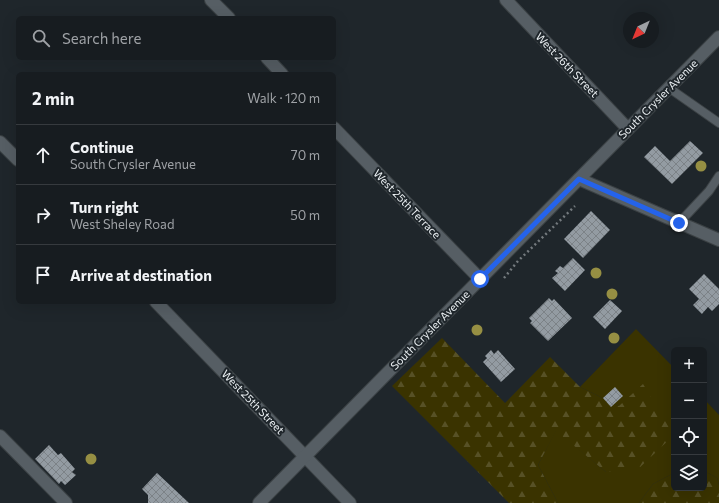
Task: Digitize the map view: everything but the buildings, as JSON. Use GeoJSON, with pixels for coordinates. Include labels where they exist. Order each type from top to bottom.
{"type":"FeatureCollection","features":[{"type":"Feature","properties":{"kind":"street"},"geometry":{"type":"LineString","coordinates":[[211,0],[227,16]]}},
{"type":"Feature","properties":{"kind":"street","name":"West 26th Street"},"geometry":{"type":"LineString","coordinates":[[506,0],[628,129]]}},
{"type":"Feature","properties":{"kind":"street","name":"South Crysler Avenue"},"geometry":{"type":"LineString","coordinates":[[259,503],[719,38]]}},
{"type":"Feature","properties":{"kind":"street"},"geometry":{"type":"LineString","coordinates":[[269,60],[280,72]]}},
{"type":"Feature","properties":{"kind":"street","name":"West 25th Terrace"},"geometry":{"type":"LineString","coordinates":[[336,130],[480,279]]}},
{"type":"Feature","properties":{"kind":"street"},"geometry":{"type":"LineString","coordinates":[[0,142],[16,158]]}},
{"type":"Feature","properties":{"kind":"street"},"geometry":{"type":"LineString","coordinates":[[579,179],[719,240]]}},
{"type":"Feature","properties":{"kind":"street","name":"West 25th Street"},"geometry":{"type":"LineString","coordinates":[[158,304],[350,503]]}},
{"type":"Feature","properties":{"kind":"street"},"geometry":{"type":"LineString","coordinates":[[0,436],[66,503]]}},
{"type":"Feature","properties":{"kind":"lane"},"geometry":{"type":"LineString","coordinates":[[669,88],[719,123]]}},
{"type":"Feature","properties":{"kind":"lane"},"geometry":{"type":"LineString","coordinates":[[679,223],[709,191],[719,176]]}},
{"type":"Feature","properties":{"kind":"path"},"geometry":{"type":"LineString","coordinates":[[504,278],[518,261],[575,206]]}},
{"type":"Feature","properties":{"kind":"green space"},"geometry":{"type":"Polygon","coordinates":[[[636,329],[671,365],[671,475],[653,484],[639,503],[558,503],[538,465],[556,430],[606,472],[619,406],[580,387],[636,329]]]}},
{"type":"Feature","properties":{"kind":"green space"},"geometry":{"type":"Polygon","coordinates":[[[442,338],[505,403],[550,357],[580,387],[619,406],[643,384],[671,430],[671,438],[637,470],[606,472],[556,431],[538,465],[558,503],[509,503],[392,386],[442,338]]]}},
{"type":"Feature","properties":{"kind":"green space"},"geometry":{"type":"Polygon","coordinates":[[[707,402],[719,415],[719,485],[717,478],[707,473],[707,402]]]}},
{"type":"Feature","properties":{"kind":"green space"},"geometry":{"type":"Polygon","coordinates":[[[707,473],[717,478],[719,485],[719,503],[639,503],[653,484],[671,475],[671,491],[707,491],[707,473]]]}},
{"type":"Feature","properties":{"kind":"route"},"geometry":{"type":"LineString","coordinates":[[480,279],[579,179],[679,223]]}}]}
